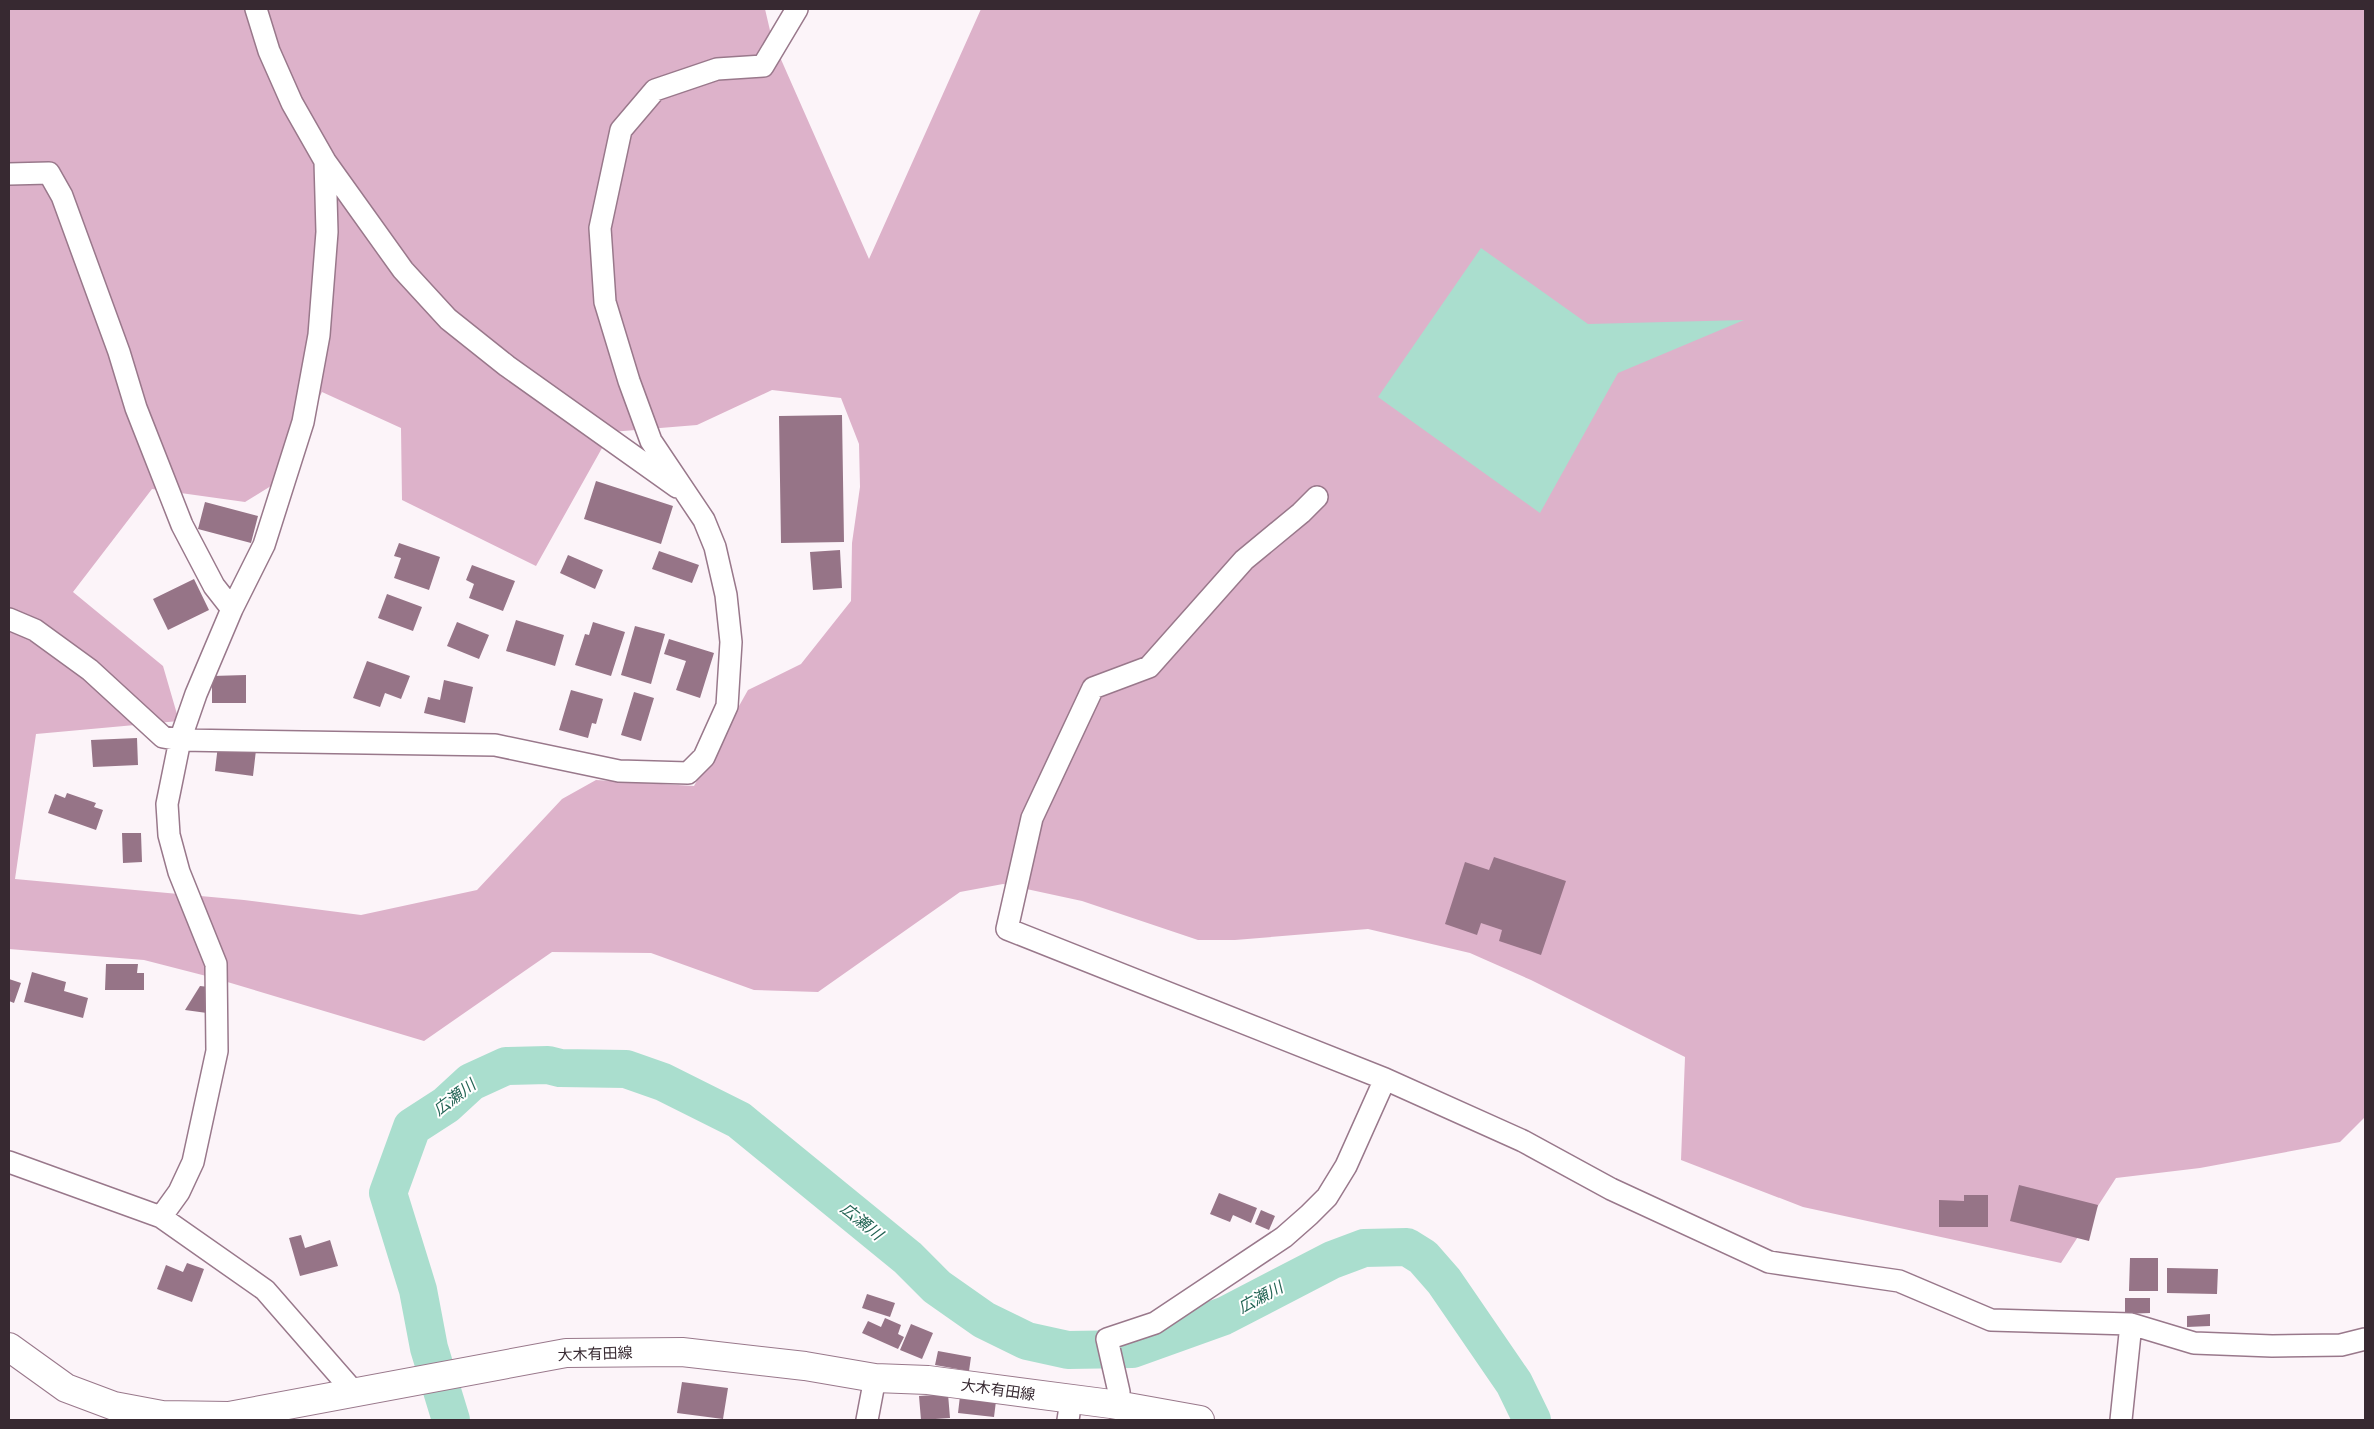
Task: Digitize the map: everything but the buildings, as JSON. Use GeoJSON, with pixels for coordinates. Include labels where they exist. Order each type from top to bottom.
{"type":"FeatureCollection","features":[{"type":"Feature","properties":{"kind":"main road","name":"大木有田線"},"geometry":{"type":"LineString","coordinates":[[9,1347],[66,1388],[114,1406],[162,1418],[229,1416],[566,1353],[682,1352],[805,1366],[875,1378],[928,1380],[1070,1410],[1115,1398],[1200,1420]]}},
{"type":"Feature","properties":{"kind":"street"},"geometry":{"type":"LineString","coordinates":[[256,9],[269,51],[292,103],[325,161],[403,270],[448,319],[507,366],[691,498]]}},
{"type":"Feature","properties":{"kind":"street"},"geometry":{"type":"LineString","coordinates":[[9,618],[35,630],[90,670],[163,737],[180,740],[495,744],[619,771],[688,773],[704,757],[727,706],[731,642],[721,568],[708,529],[691,498],[651,441],[629,381],[604,302],[600,228],[622,130],[655,90],[717,69],[763,66],[797,9]]}},
{"type":"Feature","properties":{"kind":"street"},"geometry":{"type":"LineString","coordinates":[[161,1217],[179,1192],[193,1162],[217,1051],[216,964],[179,872],[169,835],[167,804],[180,740],[196,694],[232,609],[264,545],[303,422],[319,335],[327,232],[325,161]]}},
{"type":"Feature","properties":{"kind":"street"},"geometry":{"type":"LineString","coordinates":[[9,174],[49,173],[62,196],[119,352],[136,408],[182,525],[214,586],[232,609]]}},
{"type":"Feature","properties":{"kind":"street"},"geometry":{"type":"LineString","coordinates":[[1317,497],[1301,513],[1244,560],[1149,667],[1093,688],[1032,818],[1006,929],[1385,1079],[1523,1141],[1611,1189],[1769,1262],[1899,1281],[1991,1320],[2131,1324],[2194,1343],[2272,1346],[2331,1345],[2365,1339]]}},
{"type":"Feature","properties":{"kind":"street"},"geometry":{"type":"LineString","coordinates":[[1115,1398],[1107,1339],[1156,1323],[1284,1237],[1309,1216],[1327,1197],[1346,1166],[1385,1079]]}},
{"type":"Feature","properties":{"kind":"street"},"geometry":{"type":"LineString","coordinates":[[9,1162],[161,1217],[265,1290],[354,1392]]}},
{"type":"Feature","properties":{"kind":"street"},"geometry":{"type":"LineString","coordinates":[[2121,1420],[2131,1324]]}},
{"type":"Feature","properties":{"kind":"street"},"geometry":{"type":"LineString","coordinates":[[867,1420],[875,1378]]}},
{"type":"Feature","properties":{"kind":"shaded area"},"geometry":{"type":"Polygon","coordinates":[[[9,9],[765,9],[772,39],[869,259],[981,9],[2365,9],[2365,1117],[2340,1142],[2200,1168],[2116,1178],[2061,1263],[1803,1207],[1681,1160],[1685,1057],[1531,980],[1470,953],[1368,929],[1235,940],[1198,940],[1082,901],[1003,884],[960,892],[818,992],[754,990],[651,953],[552,952],[424,1041],[214,978],[144,960],[9,949],[9,9]],[[772,390],[697,425],[611,432],[536,566],[402,500],[401,428],[322,392],[279,481],[245,502],[152,489],[73,592],[163,666],[179,721],[36,734],[15,879],[244,900],[361,915],[477,890],[562,799],[596,780],[694,786],[748,690],[801,664],[851,601],[852,543],[860,487],[859,444],[841,398],[772,390]]]}},
{"type":"Feature","properties":{"kind":"shaded area"},"geometry":{"type":"Polygon","coordinates":[[[1481,248],[1588,324],[1744,320],[1618,373],[1540,513],[1378,397],[1481,248]]]}},
{"type":"Feature","properties":{"kind":"waterway","name":"広瀬川"},"geometry":{"type":"LineString","coordinates":[[451,1420],[429,1348],[418,1290],[388,1193],[412,1127],[446,1105],[471,1082],[506,1066],[548,1065],[560,1068],[626,1069],[663,1082],[739,1120],[908,1258],[937,1287],[984,1320],[1027,1341],[1068,1350],[1132,1349],[1224,1316],[1332,1260],[1364,1248],[1407,1247],[1423,1257],[1444,1281],[1514,1383],[1532,1420]]}}]}
